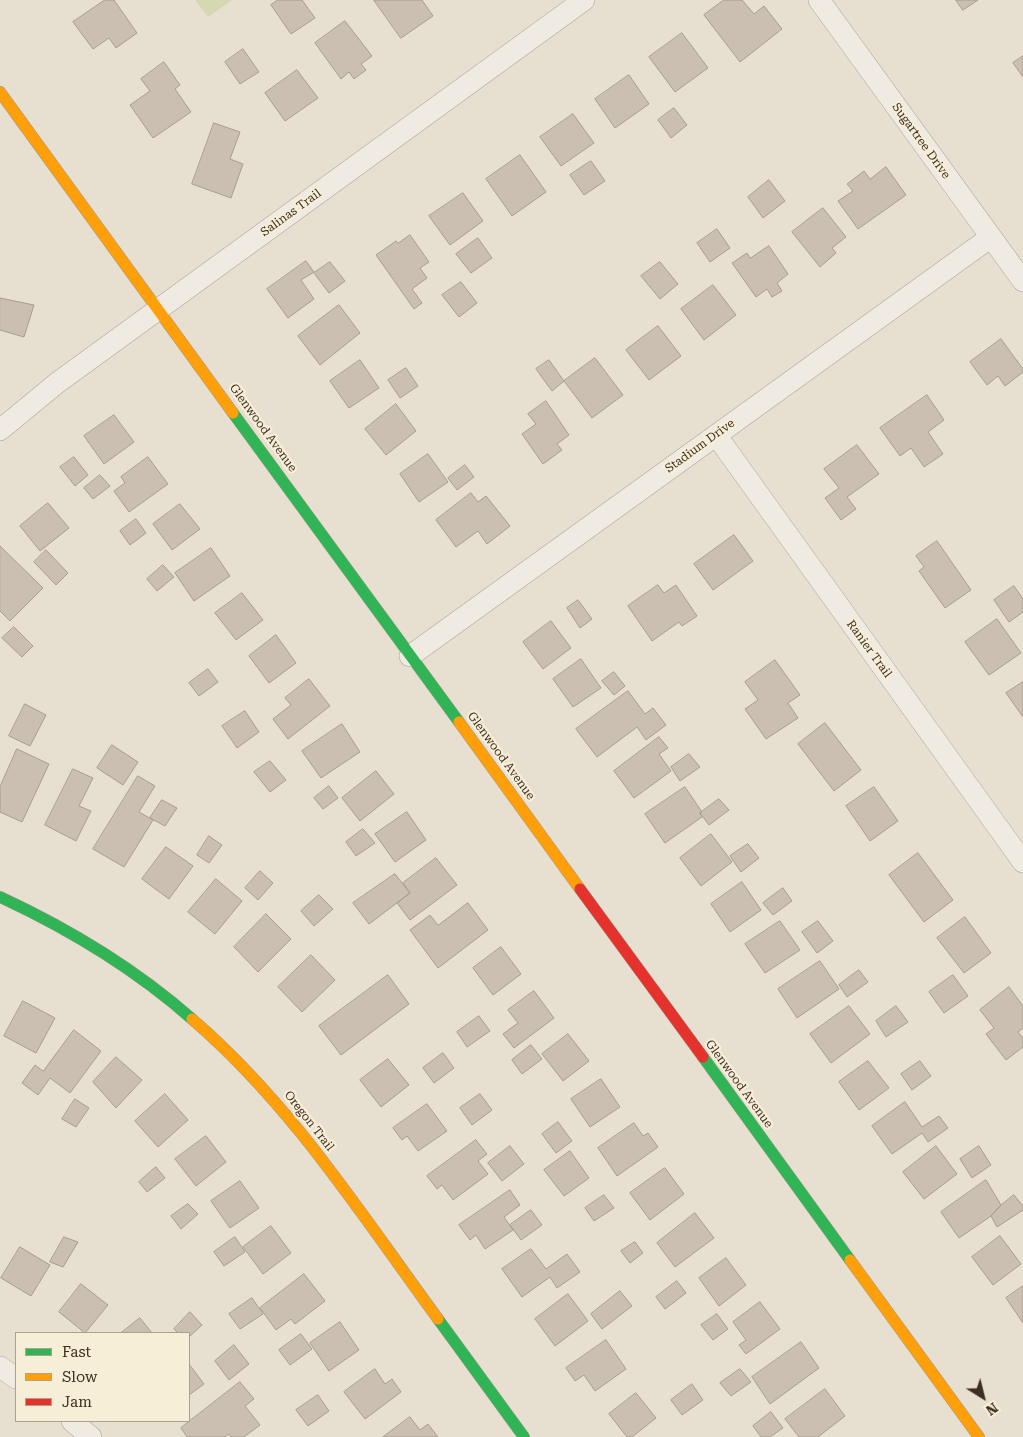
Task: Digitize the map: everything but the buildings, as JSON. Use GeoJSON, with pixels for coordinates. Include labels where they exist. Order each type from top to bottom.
{"type":"FeatureCollection","features":[{"type":"Feature","properties":{"kind":"street","name":"Salinas Trail"},"geometry":{"type":"LineString","coordinates":[[0,430],[56,383],[584,0]]}},
{"type":"Feature","properties":{"kind":"street","name":"Sugartree Drive"},"geometry":{"type":"LineString","coordinates":[[819,0],[1023,281]]}},
{"type":"Feature","properties":{"kind":"street","name":"Glenwood Avenue"},"geometry":{"type":"LineString","coordinates":[[0,92],[979,1437]]}},
{"type":"Feature","properties":{"kind":"street","name":"Stadium Drive"},"geometry":{"type":"LineString","coordinates":[[410,656],[991,237]]}},
{"type":"Feature","properties":{"kind":"street","name":"Ranier Trail"},"geometry":{"type":"LineString","coordinates":[[716,435],[1023,862]]}},
{"type":"Feature","properties":{"kind":"street","name":"Oregon Trail"},"geometry":{"type":"LineString","coordinates":[[0,897],[23,907],[88,942],[156,988],[219,1042],[270,1095],[316,1152],[524,1437]]}},
{"type":"Feature","properties":{"kind":"street"},"geometry":{"type":"LineString","coordinates":[[0,1368],[15,1377]]}},
{"type":"Feature","properties":{"kind":"street"},"geometry":{"type":"LineString","coordinates":[[73,1422],[91,1437]]}},
{"type":"Feature","properties":{"kind":"green space"},"geometry":{"type":"Polygon","coordinates":[[[195,0],[232,0],[208,17],[195,0]]]}},
{"type":"Feature","properties":{"kind":"traffic: fast"},"geometry":{"type":"LineString","coordinates":[[233,413],[459,722]]}},
{"type":"Feature","properties":{"kind":"traffic: fast"},"geometry":{"type":"LineString","coordinates":[[0,897],[51,922],[124,966],[192,1019]]}},
{"type":"Feature","properties":{"kind":"traffic: fast"},"geometry":{"type":"LineString","coordinates":[[703,1057],[850,1260]]}},
{"type":"Feature","properties":{"kind":"traffic: fast"},"geometry":{"type":"LineString","coordinates":[[438,1319],[524,1437]]}},
{"type":"Feature","properties":{"kind":"traffic: slow"},"geometry":{"type":"LineString","coordinates":[[0,92],[233,413]]}},
{"type":"Feature","properties":{"kind":"traffic: slow"},"geometry":{"type":"LineString","coordinates":[[459,722],[580,889]]}},
{"type":"Feature","properties":{"kind":"traffic: slow"},"geometry":{"type":"LineString","coordinates":[[192,1019],[262,1087],[293,1124],[324,1162],[438,1319]]}},
{"type":"Feature","properties":{"kind":"traffic: slow"},"geometry":{"type":"LineString","coordinates":[[850,1260],[979,1437]]}},
{"type":"Feature","properties":{"kind":"traffic: jam"},"geometry":{"type":"LineString","coordinates":[[580,889],[703,1057]]}}]}
